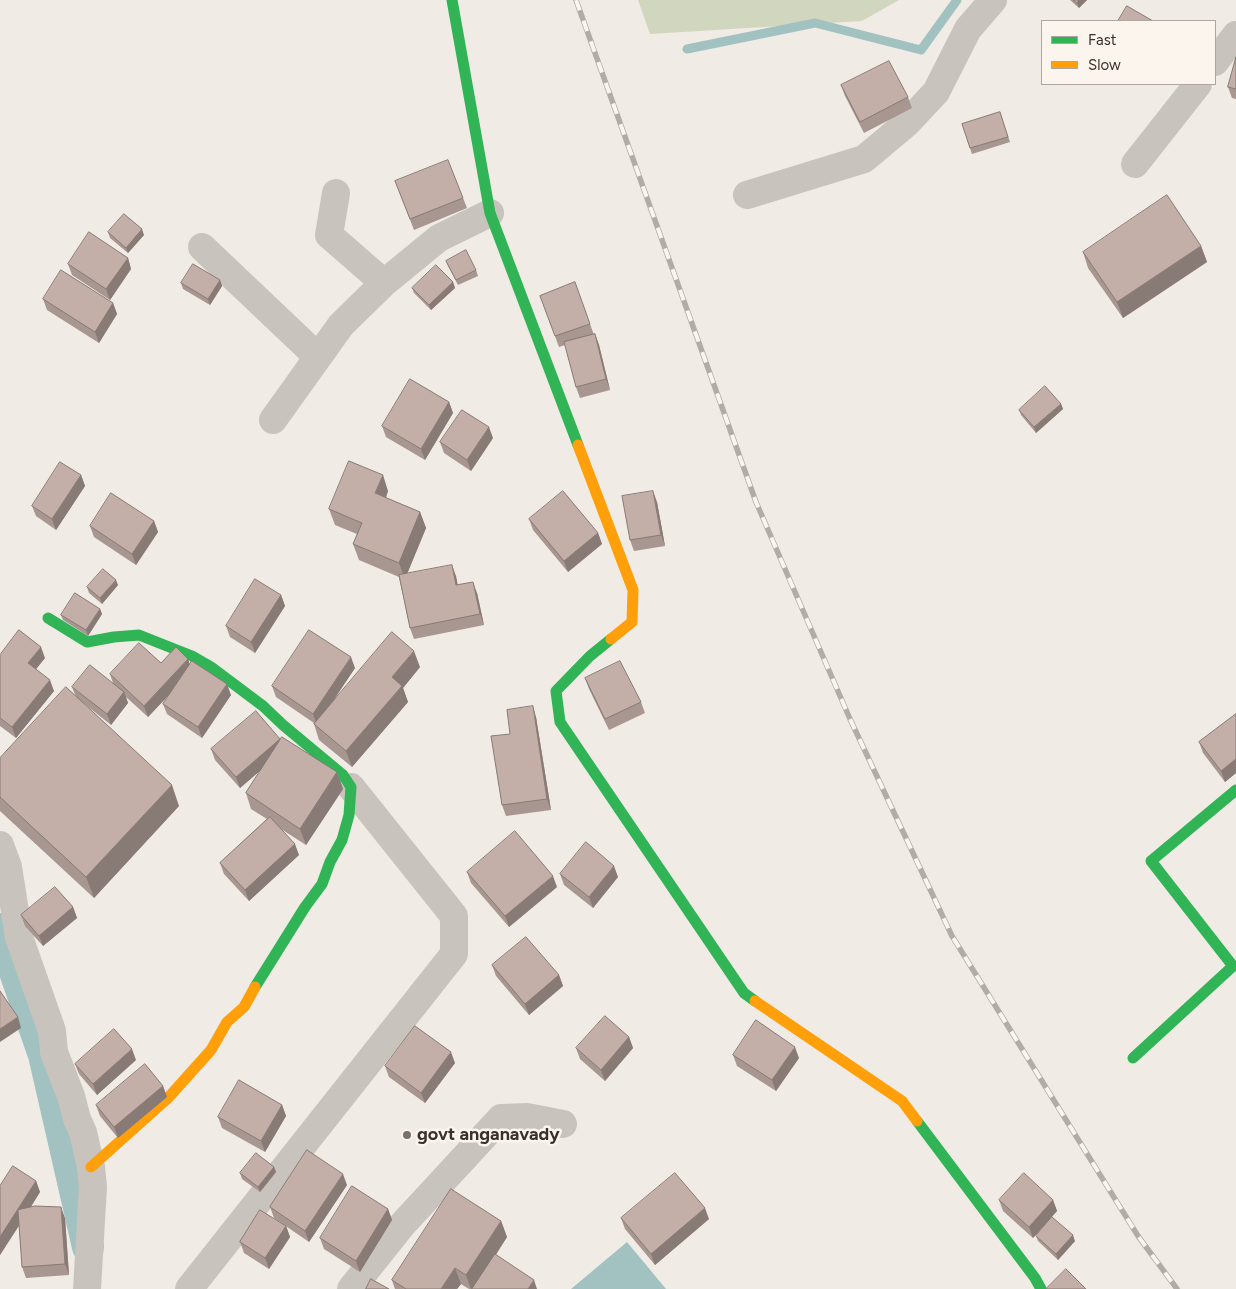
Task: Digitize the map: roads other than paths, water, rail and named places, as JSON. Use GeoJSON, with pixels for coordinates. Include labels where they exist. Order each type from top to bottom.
{"type":"FeatureCollection","features":[{"type":"Feature","properties":{"kind":"street"},"geometry":{"type":"LineString","coordinates":[[452,0],[490,213],[633,590],[632,622],[590,656],[556,691],[560,722],[744,992],[902,1102],[1035,1278],[1041,1289]]}},
{"type":"Feature","properties":{"kind":"street"},"geometry":{"type":"LineString","coordinates":[[747,195],[864,159],[907,123],[936,92],[968,29],[993,0]]}},
{"type":"Feature","properties":{"kind":"street"},"geometry":{"type":"LineString","coordinates":[[1216,61],[1236,35]]}},
{"type":"Feature","properties":{"kind":"street"},"geometry":{"type":"LineString","coordinates":[[1135,164],[1197,85]]}},
{"type":"Feature","properties":{"kind":"street"},"geometry":{"type":"LineString","coordinates":[[336,193],[329,236],[384,283]]}},
{"type":"Feature","properties":{"kind":"street"},"geometry":{"type":"LineString","coordinates":[[273,420],[341,325],[384,283],[439,238],[490,213]]}},
{"type":"Feature","properties":{"kind":"street"},"geometry":{"type":"LineString","coordinates":[[202,247],[318,356]]}},
{"type":"Feature","properties":{"kind":"street"},"geometry":{"type":"LineString","coordinates":[[48,618],[87,642],[139,635],[192,656],[263,706],[343,775],[454,916],[454,954],[189,1289]]}},
{"type":"Feature","properties":{"kind":"street"},"geometry":{"type":"LineString","coordinates":[[92,1177],[211,1050],[227,1022],[244,1007],[261,976],[322,884],[330,862],[342,840],[349,815],[351,787]]}},
{"type":"Feature","properties":{"kind":"street"},"geometry":{"type":"LineString","coordinates":[[1133,1058],[1233,966],[1151,861],[1236,790]]}},
{"type":"Feature","properties":{"kind":"street"},"geometry":{"type":"LineString","coordinates":[[0,845],[8,867],[19,937],[52,1031],[54,1052],[71,1096],[82,1132],[92,1177],[84,1287]]}},
{"type":"Feature","properties":{"kind":"street"},"geometry":{"type":"LineString","coordinates":[[351,1289],[402,1224],[501,1118],[527,1116],[563,1124]]}},
{"type":"Feature","properties":{"kind":"water"},"geometry":{"type":"Polygon","coordinates":[[[627,1242],[666,1289],[571,1289],[627,1242]]]}},
{"type":"Feature","properties":{"kind":"waterway"},"geometry":{"type":"LineString","coordinates":[[687,49],[815,23],[921,50],[957,0]]}},
{"type":"Feature","properties":{"kind":"waterway"},"geometry":{"type":"LineString","coordinates":[[0,929],[44,1055],[88,1247]]}},
{"type":"Feature","properties":{"kind":"railway"},"geometry":{"type":"LineString","coordinates":[[576,0],[756,502],[850,719],[952,936],[1138,1236],[1177,1289]]}},
{"type":"Feature","properties":{"kind":"place","name":"govt anganavady"},"geometry":{"type":"Point","coordinates":[407,1135]}}]}
